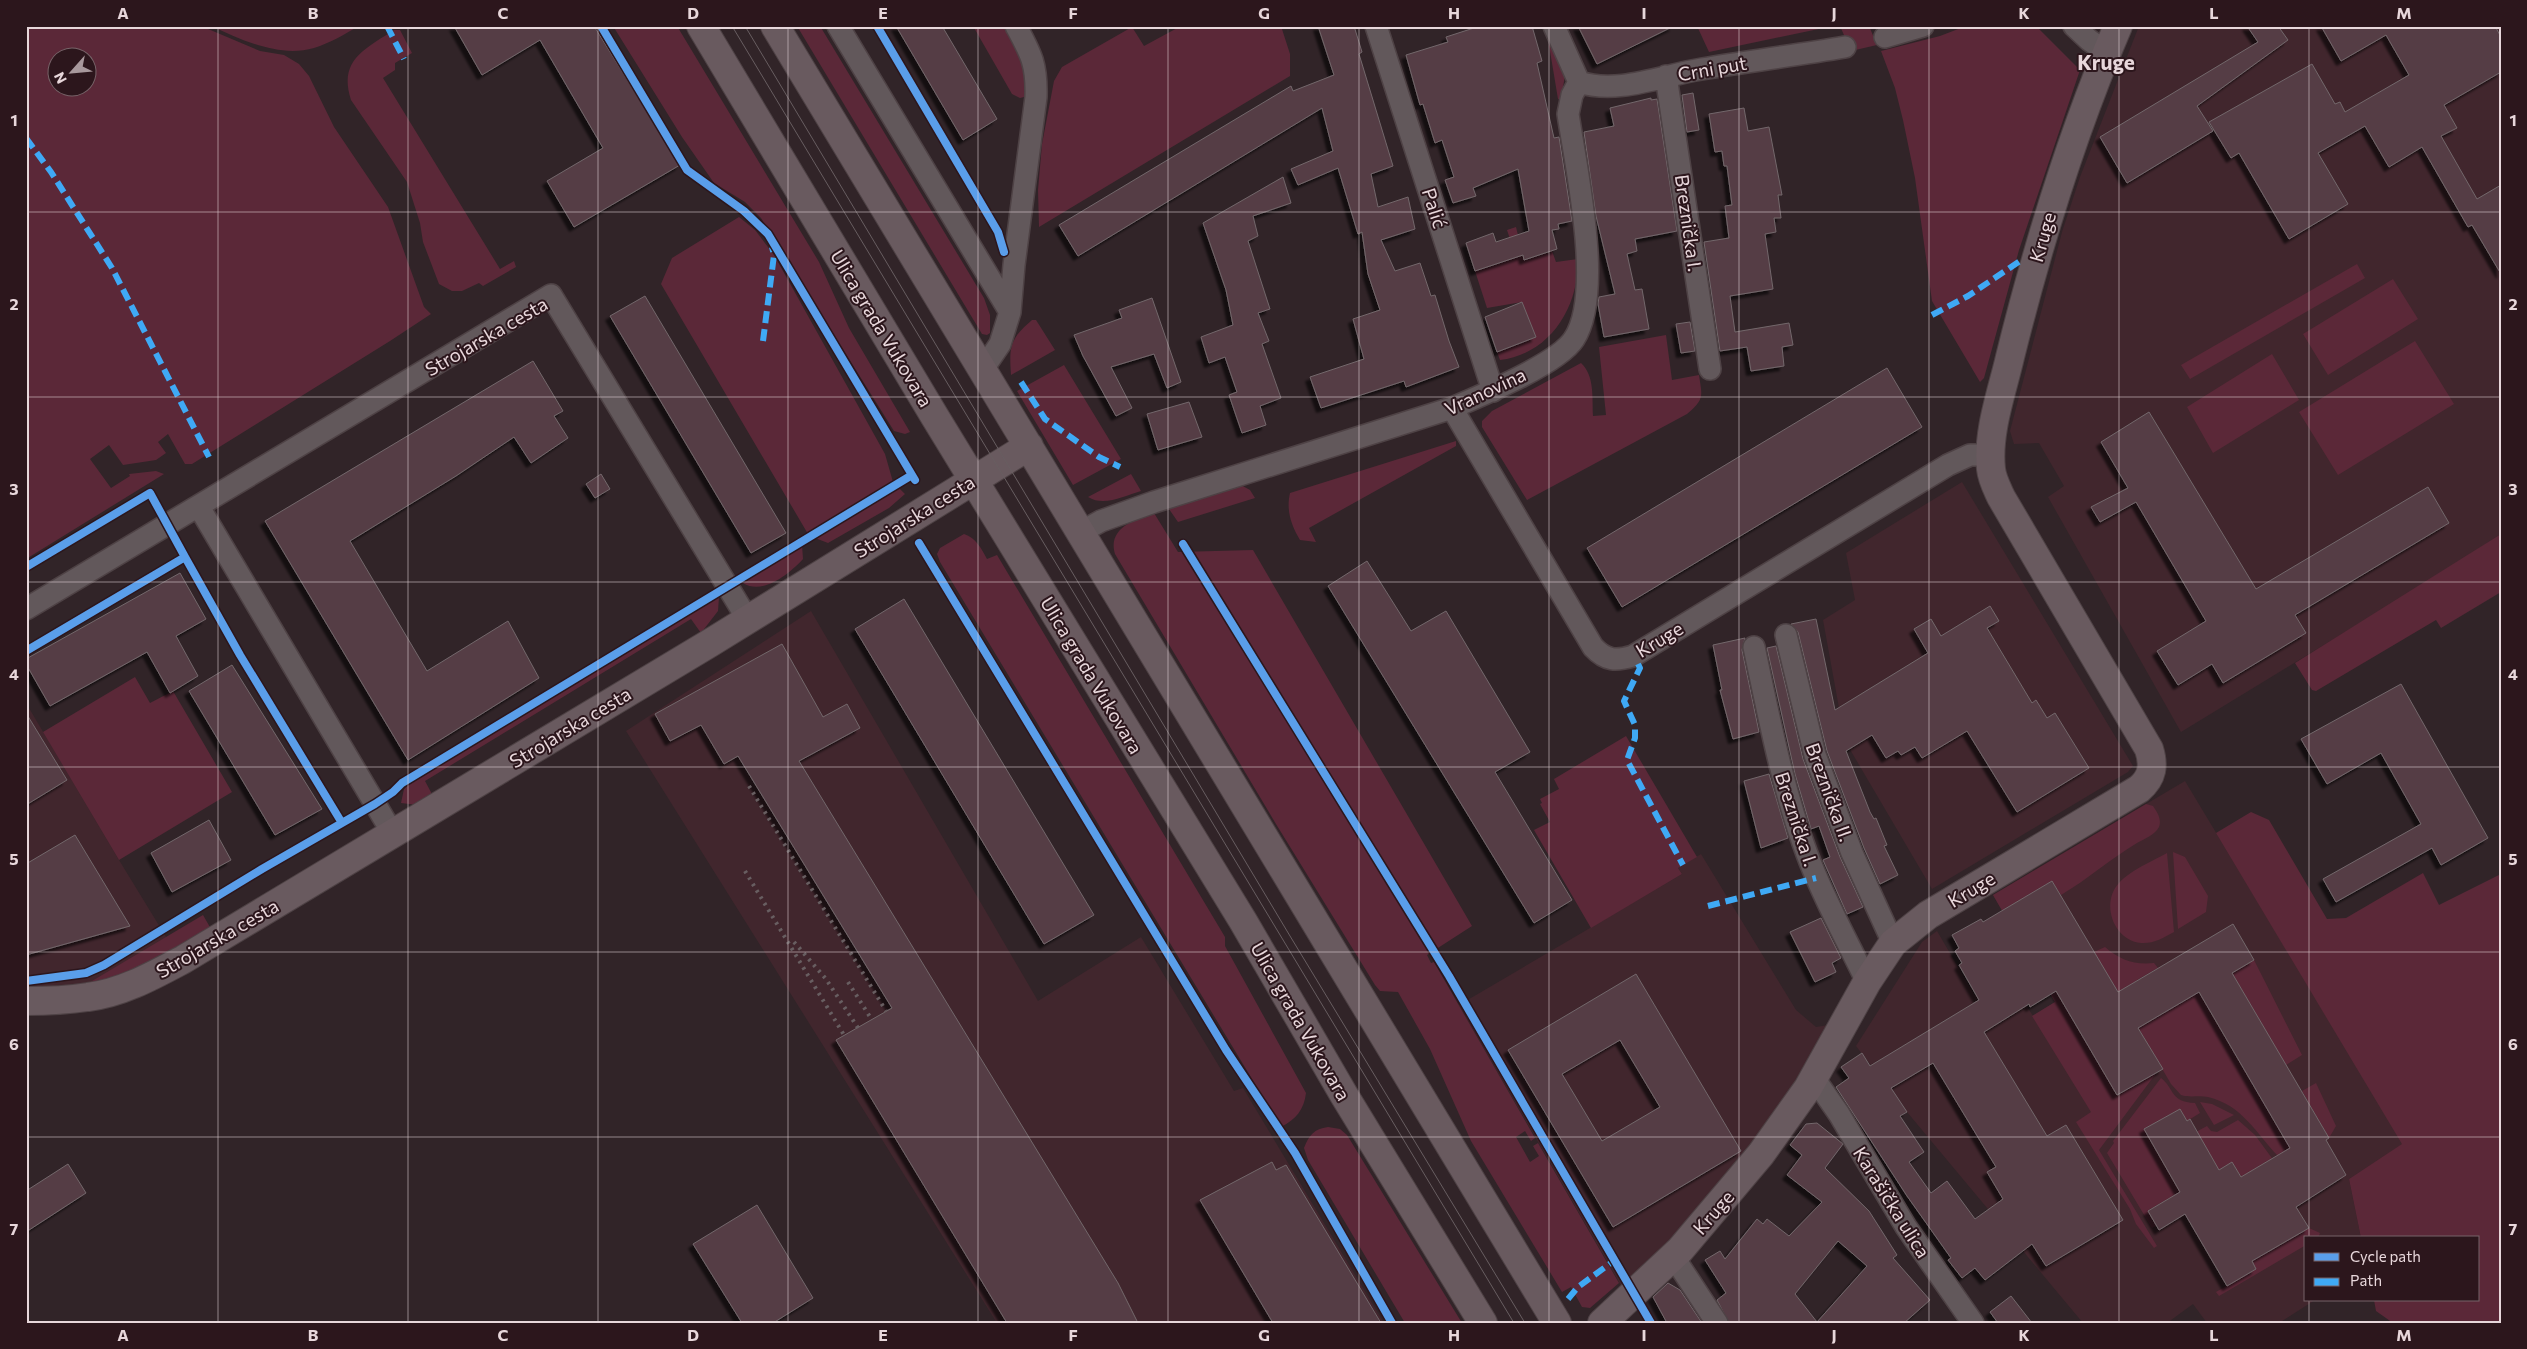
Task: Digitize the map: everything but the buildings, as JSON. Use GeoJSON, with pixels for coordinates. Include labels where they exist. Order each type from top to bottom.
{"type":"FeatureCollection","features":[{"type":"Feature","properties":{"kind":"main road","name":"Ulica grada Vukovara"},"geometry":{"type":"LineString","coordinates":[[702,26],[973,479],[1242,921],[1344,1095],[1483,1323]]}},
{"type":"Feature","properties":{"kind":"main road"},"geometry":{"type":"LineString","coordinates":[[775,26],[1557,1323]]}},
{"type":"Feature","properties":{"kind":"main road","name":"Kruge"},"geometry":{"type":"LineString","coordinates":[[1602,1323],[1673,1256],[1746,1173],[1814,1078],[1867,982],[1893,943],[1928,915],[2140,788],[2148,779],[2152,770],[2152,757],[2146,744],[2001,497],[1992,476],[1991,455],[2005,379],[2041,239],[2067,158],[2118,26]]}},
{"type":"Feature","properties":{"kind":"main road","name":"Strojarska cesta"},"geometry":{"type":"LineString","coordinates":[[26,1002],[89,997],[153,975],[748,620],[1029,446]]}},
{"type":"Feature","properties":{"kind":"street"},"geometry":{"type":"LineString","coordinates":[[838,26],[1010,312]]}},
{"type":"Feature","properties":{"kind":"street"},"geometry":{"type":"LineString","coordinates":[[983,369],[1000,344],[1010,312],[1014,265],[1036,97],[1037,72],[1030,52],[1016,26]]}},
{"type":"Feature","properties":{"kind":"street","name":"Palić"},"geometry":{"type":"LineString","coordinates":[[1376,26],[1493,391]]}},
{"type":"Feature","properties":{"kind":"street"},"geometry":{"type":"LineString","coordinates":[[1554,26],[1579,82]]}},
{"type":"Feature","properties":{"kind":"street"},"geometry":{"type":"LineString","coordinates":[[1885,37],[1923,26]]}},
{"type":"Feature","properties":{"kind":"street"},"geometry":{"type":"LineString","coordinates":[[2074,26],[2089,40],[2108,53]]}},
{"type":"Feature","properties":{"kind":"street","name":"Crni put"},"geometry":{"type":"LineString","coordinates":[[1579,82],[1593,87],[1609,87],[1845,47]]}},
{"type":"Feature","properties":{"kind":"street","name":"Breznička I."},"geometry":{"type":"LineString","coordinates":[[1666,76],[1710,369]]}},
{"type":"Feature","properties":{"kind":"street","name":"Vranovina"},"geometry":{"type":"LineString","coordinates":[[1081,532],[1102,520],[1154,502],[1452,408],[1493,391],[1561,353],[1574,339],[1580,324],[1587,292],[1588,260],[1568,114],[1572,95],[1579,82]]}},
{"type":"Feature","properties":{"kind":"street","name":"Strojarska cesta"},"geometry":{"type":"LineString","coordinates":[[26,609],[551,295],[748,620]]}},
{"type":"Feature","properties":{"kind":"street","name":"Kruge"},"geometry":{"type":"LineString","coordinates":[[1452,408],[1593,647],[1607,659],[1615,660],[1633,656],[1948,464],[1970,455],[1991,455]]}},
{"type":"Feature","properties":{"kind":"street"},"geometry":{"type":"LineString","coordinates":[[199,506],[392,834]]}},
{"type":"Feature","properties":{"kind":"street","name":"Breznička II."},"geometry":{"type":"LineString","coordinates":[[1786,635],[1815,755],[1852,853],[1893,943]]}},
{"type":"Feature","properties":{"kind":"street","name":"Breznička I."},"geometry":{"type":"LineString","coordinates":[[1754,647],[1778,757],[1798,830],[1816,878],[1867,982]]}},
{"type":"Feature","properties":{"kind":"street","name":"Karašička ulica"},"geometry":{"type":"LineString","coordinates":[[1814,1078],[1839,1114],[1906,1227],[1974,1323]]}},
{"type":"Feature","properties":{"kind":"street"},"geometry":{"type":"LineString","coordinates":[[1673,1256],[1717,1323]]}},
{"type":"Feature","properties":{"kind":"shaded area"},"geometry":{"type":"Polygon","coordinates":[[[26,26],[201,26],[260,51],[284,55],[299,64],[309,76],[334,127],[388,207],[424,307],[431,314],[192,464],[185,464],[168,434],[158,442],[166,453],[156,460],[123,465],[109,445],[90,459],[111,488],[130,476],[129,474],[156,471],[164,474],[26,559],[26,26]]]}},
{"type":"Feature","properties":{"kind":"shaded area"},"geometry":{"type":"Polygon","coordinates":[[[211,26],[359,26],[320,46],[287,51],[248,42],[211,26]]]}},
{"type":"Feature","properties":{"kind":"shaded area"},"geometry":{"type":"Polygon","coordinates":[[[613,26],[677,26],[819,262],[849,328],[910,432],[905,434],[894,431],[761,218],[745,202],[714,183],[682,137],[613,26]]]}},
{"type":"Feature","properties":{"kind":"shaded area"},"geometry":{"type":"Polygon","coordinates":[[[797,26],[820,26],[984,298],[990,315],[990,333],[987,335],[982,334],[797,26]]]}},
{"type":"Feature","properties":{"kind":"shaded area"},"geometry":{"type":"Polygon","coordinates":[[[973,26],[1005,26],[1022,54],[1028,91],[1024,97],[1020,98],[1012,94],[973,26]]]}},
{"type":"Feature","properties":{"kind":"shaded area"},"geometry":{"type":"Polygon","coordinates":[[[1181,26],[1281,26],[1290,54],[1290,76],[1039,227],[1038,190],[1042,144],[1054,81],[1062,67],[1132,27],[1144,46],[1181,26]]]}},
{"type":"Feature","properties":{"kind":"shaded area"},"geometry":{"type":"Polygon","coordinates":[[[1697,26],[1833,26],[1709,52],[1697,26]]]}},
{"type":"Feature","properties":{"kind":"shaded area"},"geometry":{"type":"Polygon","coordinates":[[[1840,26],[1869,26],[1877,45],[1851,51],[1840,26]]]}},
{"type":"Feature","properties":{"kind":"shaded area"},"geometry":{"type":"Polygon","coordinates":[[[1966,26],[2036,26],[2080,70],[2019,250],[1984,378],[1980,382],[1932,301],[1915,178],[1895,88],[1881,51],[1940,36],[1966,26]]]}},
{"type":"Feature","properties":{"kind":"shaded area"},"geometry":{"type":"Polygon","coordinates":[[[2139,26],[2501,26],[2501,534],[2424,584],[2181,732],[2048,497],[2064,486],[2039,443],[2014,444],[2010,431],[2062,232],[2080,177],[2139,26]]]}},
{"type":"Feature","properties":{"kind":"shaded area"},"geometry":{"type":"Polygon","coordinates":[[[1546,27],[1565,75],[1561,100],[1558,99],[1546,27]]]}},
{"type":"Feature","properties":{"kind":"shaded area"},"geometry":{"type":"Polygon","coordinates":[[[394,30],[400,30],[412,53],[395,63],[395,70],[383,78],[500,269],[514,261],[516,267],[483,286],[479,283],[462,291],[452,291],[439,284],[423,242],[420,223],[407,182],[351,100],[348,75],[351,65],[364,50],[394,30]]]}},
{"type":"Feature","properties":{"kind":"shaded area"},"geometry":{"type":"Polygon","coordinates":[[[739,217],[755,230],[774,255],[885,454],[893,482],[808,534],[661,284],[672,258],[739,217]]]}},
{"type":"Feature","properties":{"kind":"shaded area"},"geometry":{"type":"Polygon","coordinates":[[[1516,227],[1524,260],[1552,251],[1556,262],[1578,259],[1577,277],[1567,310],[1547,338],[1518,356],[1500,360],[1497,352],[1536,337],[1522,302],[1487,308],[1475,271],[1503,262],[1514,251],[1507,230],[1516,227]]]}},
{"type":"Feature","properties":{"kind":"shaded area"},"geometry":{"type":"Polygon","coordinates":[[[2357,264],[2365,278],[2190,379],[2181,365],[2357,264]]]}},
{"type":"Feature","properties":{"kind":"shaded area"},"geometry":{"type":"Polygon","coordinates":[[[2393,279],[2418,319],[2328,375],[2303,334],[2393,279]]]}},
{"type":"Feature","properties":{"kind":"shaded area"},"geometry":{"type":"Polygon","coordinates":[[[1032,320],[1036,320],[1055,350],[1011,375],[1010,357],[1015,338],[1032,320]]]}},
{"type":"Feature","properties":{"kind":"shaded area"},"geometry":{"type":"Polygon","coordinates":[[[1666,335],[1672,380],[1699,375],[1701,397],[1697,405],[1687,414],[1527,500],[1482,427],[1482,421],[1492,411],[1581,363],[1589,374],[1591,381],[1593,416],[1606,415],[1599,347],[1666,335]]]}},
{"type":"Feature","properties":{"kind":"shaded area"},"geometry":{"type":"Polygon","coordinates":[[[2415,341],[2454,404],[2338,475],[2299,412],[2415,341]]]}},
{"type":"Feature","properties":{"kind":"shaded area"},"geometry":{"type":"Polygon","coordinates":[[[2272,354],[2299,400],[2213,453],[2187,407],[2272,354]]]}},
{"type":"Feature","properties":{"kind":"shaded area"},"geometry":{"type":"Polygon","coordinates":[[[1064,365],[1121,459],[1073,485],[1017,391],[1064,365]]]}},
{"type":"Feature","properties":{"kind":"shaded area"},"geometry":{"type":"Polygon","coordinates":[[[1456,441],[1456,446],[1309,528],[1316,542],[1300,540],[1290,517],[1290,493],[1456,441]]]}},
{"type":"Feature","properties":{"kind":"shaded area"},"geometry":{"type":"Polygon","coordinates":[[[1131,474],[1141,491],[1107,501],[1094,500],[1088,497],[1131,474]]]}},
{"type":"Feature","properties":{"kind":"shaded area"},"geometry":{"type":"Polygon","coordinates":[[[1962,482],[2133,766],[2128,772],[1932,889],[1845,741],[1823,620],[1855,600],[1846,553],[1962,482]]]}},
{"type":"Feature","properties":{"kind":"shaded area"},"geometry":{"type":"Polygon","coordinates":[[[1239,484],[1250,490],[1255,498],[1178,522],[1169,509],[1239,484]]]}},
{"type":"Feature","properties":{"kind":"shaded area"},"geometry":{"type":"Polygon","coordinates":[[[899,488],[905,494],[889,508],[828,543],[815,538],[899,488]]]}},
{"type":"Feature","properties":{"kind":"shaded area"},"geometry":{"type":"Polygon","coordinates":[[[1154,513],[1178,552],[1253,550],[1472,926],[1427,955],[1431,963],[1434,962],[1535,1138],[1531,1141],[1525,1131],[1516,1137],[1530,1162],[1539,1156],[1533,1146],[1538,1143],[1619,1283],[1590,1308],[1582,1307],[1571,1287],[1562,1292],[1471,1141],[1430,1049],[1398,992],[1380,991],[1375,985],[1276,824],[1115,554],[1115,537],[1119,531],[1139,518],[1154,513]]]}},
{"type":"Feature","properties":{"kind":"shaded area"},"geometry":{"type":"Polygon","coordinates":[[[964,534],[975,541],[987,559],[997,555],[1225,937],[1225,946],[1306,1093],[1301,1109],[1291,1121],[1281,1127],[940,562],[937,554],[940,548],[964,534]]]}},
{"type":"Feature","properties":{"kind":"shaded area"},"geometry":{"type":"Polygon","coordinates":[[[2501,534],[2501,592],[2441,628],[2436,620],[2316,691],[2312,690],[2295,663],[2501,534]]]}},
{"type":"Feature","properties":{"kind":"shaded area"},"geometry":{"type":"Polygon","coordinates":[[[802,545],[803,559],[784,576],[759,587],[743,583],[802,545]]]}},
{"type":"Feature","properties":{"kind":"shaded area"},"geometry":{"type":"Polygon","coordinates":[[[719,597],[718,611],[701,633],[691,619],[425,781],[433,796],[417,805],[401,803],[404,789],[408,785],[719,597]]]}},
{"type":"Feature","properties":{"kind":"shaded area"},"geometry":{"type":"Polygon","coordinates":[[[811,611],[1038,1001],[1141,937],[1234,1091],[1243,1088],[1384,1323],[997,1323],[626,731],[811,611]]]}},
{"type":"Feature","properties":{"kind":"shaded area"},"geometry":{"type":"Polygon","coordinates":[[[135,677],[150,703],[173,691],[232,792],[119,860],[43,732],[135,677]]]}},
{"type":"Feature","properties":{"kind":"shaded area"},"geometry":{"type":"Polygon","coordinates":[[[26,703],[174,950],[87,984],[26,991],[26,703]]]}},
{"type":"Feature","properties":{"kind":"shaded area"},"geometry":{"type":"Polygon","coordinates":[[[1626,736],[1697,857],[1678,868],[1682,874],[1591,928],[1534,830],[1550,822],[1540,804],[1542,803],[1540,799],[1559,789],[1554,779],[1626,736]]]}},
{"type":"Feature","properties":{"kind":"shaded area"},"geometry":{"type":"Polygon","coordinates":[[[2185,781],[2403,1144],[2349,1179],[2361,1236],[2304,1236],[2304,1302],[2312,1302],[2279,1323],[2207,1323],[2193,1304],[2167,1323],[2083,1323],[1907,1112],[1856,1046],[1922,942],[1937,931],[1975,996],[1995,985],[2019,994],[2033,1016],[2055,1002],[1993,895],[2185,781]]]}},
{"type":"Feature","properties":{"kind":"shaded area"},"geometry":{"type":"Polygon","coordinates":[[[2146,804],[2153,806],[2159,818],[2159,827],[2152,835],[2127,849],[2061,895],[2052,881],[2007,908],[2117,1095],[2157,1072],[2099,1150],[2157,1246],[2154,1248],[2136,1224],[2130,1209],[2076,1122],[2091,1112],[2032,1016],[2055,1002],[1993,895],[2146,804]]]}},
{"type":"Feature","properties":{"kind":"shaded area"},"geometry":{"type":"Polygon","coordinates":[[[2251,812],[2269,820],[2327,919],[2346,918],[2423,873],[2439,905],[2501,874],[2501,1323],[2393,1323],[2376,1311],[2374,1302],[2480,1302],[2480,1236],[2361,1236],[2349,1179],[2402,1144],[2216,833],[2251,812]]]}},
{"type":"Feature","properties":{"kind":"shaded area"},"geometry":{"type":"Polygon","coordinates":[[[2173,852],[2185,857],[2208,896],[2206,912],[2178,929],[2173,852]]]}},
{"type":"Feature","properties":{"kind":"shaded area"},"geometry":{"type":"Polygon","coordinates":[[[2167,853],[2174,932],[2150,943],[2132,941],[2125,937],[2114,924],[2110,907],[2114,890],[2131,873],[2167,853]]]}},
{"type":"Feature","properties":{"kind":"shaded area"},"geometry":{"type":"Polygon","coordinates":[[[1701,854],[1796,1010],[1816,1027],[1829,1025],[1764,1132],[1662,1253],[1623,1289],[1459,1005],[1682,874],[1678,868],[1701,854]]]}},
{"type":"Feature","properties":{"kind":"shaded area"},"geometry":{"type":"Polygon","coordinates":[[[203,915],[211,929],[136,969],[87,984],[203,915]]]}},
{"type":"Feature","properties":{"kind":"shaded area"},"geometry":{"type":"Polygon","coordinates":[[[2105,947],[2128,961],[2154,963],[2158,968],[2137,980],[2121,997],[2094,952],[2105,947]]]}},
{"type":"Feature","properties":{"kind":"shaded area"},"geometry":{"type":"Polygon","coordinates":[[[2254,960],[2302,1055],[2286,1065],[2232,973],[2254,960]]]}},
{"type":"Feature","properties":{"kind":"shaded area"},"geometry":{"type":"Polygon","coordinates":[[[2199,992],[2296,1158],[2278,1156],[2247,1121],[2230,1106],[2208,1097],[2181,1095],[2171,1084],[2132,1017],[2158,1016],[2199,992]]]}},
{"type":"Feature","properties":{"kind":"shaded area"},"geometry":{"type":"Polygon","coordinates":[[[2161,1078],[2177,1098],[2195,1103],[2200,1113],[2187,1121],[2180,1109],[2144,1129],[2180,1192],[2149,1210],[2157,1225],[2152,1228],[2107,1153],[2114,1143],[2113,1141],[2161,1078]]]}},
{"type":"Feature","properties":{"kind":"shaded area"},"geometry":{"type":"Polygon","coordinates":[[[2316,1083],[2336,1126],[2329,1138],[2302,1091],[2316,1083]]]}},
{"type":"Feature","properties":{"kind":"shaded area"},"geometry":{"type":"Polygon","coordinates":[[[2200,1102],[2212,1104],[2234,1115],[2214,1125],[2200,1102]]]}},
{"type":"Feature","properties":{"kind":"shaded area"},"geometry":{"type":"Polygon","coordinates":[[[2238,1120],[2255,1135],[2274,1161],[2246,1184],[2232,1162],[2219,1170],[2194,1133],[2207,1126],[2211,1131],[2217,1132],[2238,1120]]]}},
{"type":"Feature","properties":{"kind":"shaded area"},"geometry":{"type":"Polygon","coordinates":[[[1328,1127],[1340,1129],[1347,1135],[1462,1323],[1405,1323],[1308,1160],[1304,1148],[1308,1140],[1319,1129],[1328,1127]]]}},
{"type":"Feature","properties":{"kind":"shaded area"},"geometry":{"type":"Polygon","coordinates":[[[2219,1206],[2278,1246],[2309,1228],[2320,1233],[2319,1236],[2304,1236],[2304,1246],[2219,1296],[2216,1292],[2256,1269],[2219,1206]]]}},
{"type":"Feature","properties":{"kind":"tram line"},"geometry":{"type":"LineString","coordinates":[[732,26],[1514,1323]]}},
{"type":"Feature","properties":{"kind":"tram line"},"geometry":{"type":"LineString","coordinates":[[745,26],[1290,936],[1525,1323]]}},
{"type":"Feature","properties":{"kind":"railway"},"geometry":{"type":"LineString","coordinates":[[749,786],[886,1011]]}},
{"type":"Feature","properties":{"kind":"railway"},"geometry":{"type":"LineString","coordinates":[[745,871],[844,1035]]}},
{"type":"Feature","properties":{"kind":"railway"},"geometry":{"type":"LineString","coordinates":[[794,942],[826,979],[858,1028]]}},
{"type":"Feature","properties":{"kind":"railway"},"geometry":{"type":"LineString","coordinates":[[848,982],[872,1020]]}},
{"type":"Feature","properties":{"kind":"marked path"},"geometry":{"type":"LineString","coordinates":[[387,26],[404,59]]}},
{"type":"Feature","properties":{"kind":"marked path"},"geometry":{"type":"LineString","coordinates":[[26,138],[51,172],[112,268],[209,457]]}},
{"type":"Feature","properties":{"kind":"marked path"},"geometry":{"type":"LineString","coordinates":[[763,341],[774,255],[772,247]]}},
{"type":"Feature","properties":{"kind":"marked path"},"geometry":{"type":"LineString","coordinates":[[1932,315],[1968,296],[2023,259]]}},
{"type":"Feature","properties":{"kind":"marked path"},"geometry":{"type":"LineString","coordinates":[[1021,382],[1045,419],[1099,457],[1120,467]]}},
{"type":"Feature","properties":{"kind":"marked path"},"geometry":{"type":"LineString","coordinates":[[1638,664],[1640,668],[1624,701],[1635,725],[1635,738],[1627,760],[1683,865]]}},
{"type":"Feature","properties":{"kind":"marked path"},"geometry":{"type":"LineString","coordinates":[[1708,906],[1816,878]]}},
{"type":"Feature","properties":{"kind":"marked path"},"geometry":{"type":"LineString","coordinates":[[1568,1299],[1578,1287],[1615,1260]]}},
{"type":"Feature","properties":{"kind":"cycle path"},"geometry":{"type":"LineString","coordinates":[[601,26],[687,170],[744,211],[768,234],[915,480]]}},
{"type":"Feature","properties":{"kind":"cycle path"},"geometry":{"type":"LineString","coordinates":[[877,26],[998,232],[1004,252]]}},
{"type":"Feature","properties":{"kind":"cycle path"},"geometry":{"type":"LineString","coordinates":[[26,981],[86,973],[104,965],[262,869],[375,804],[393,792],[402,783],[912,475]]}},
{"type":"Feature","properties":{"kind":"cycle path"},"geometry":{"type":"LineString","coordinates":[[26,567],[150,493],[185,557],[26,651]]}},
{"type":"Feature","properties":{"kind":"cycle path"},"geometry":{"type":"LineString","coordinates":[[919,543],[1226,1050],[1295,1153],[1392,1323]]}},
{"type":"Feature","properties":{"kind":"cycle path"},"geometry":{"type":"LineString","coordinates":[[1183,544],[1449,976],[1651,1323]]}},
{"type":"Feature","properties":{"kind":"cycle path"},"geometry":{"type":"LineString","coordinates":[[185,557],[240,655],[342,823]]}},
{"type":"Feature","properties":{"kind":"district","name":"Kruge"},"geometry":{"type":"Point","coordinates":[2106,61]}}]}
